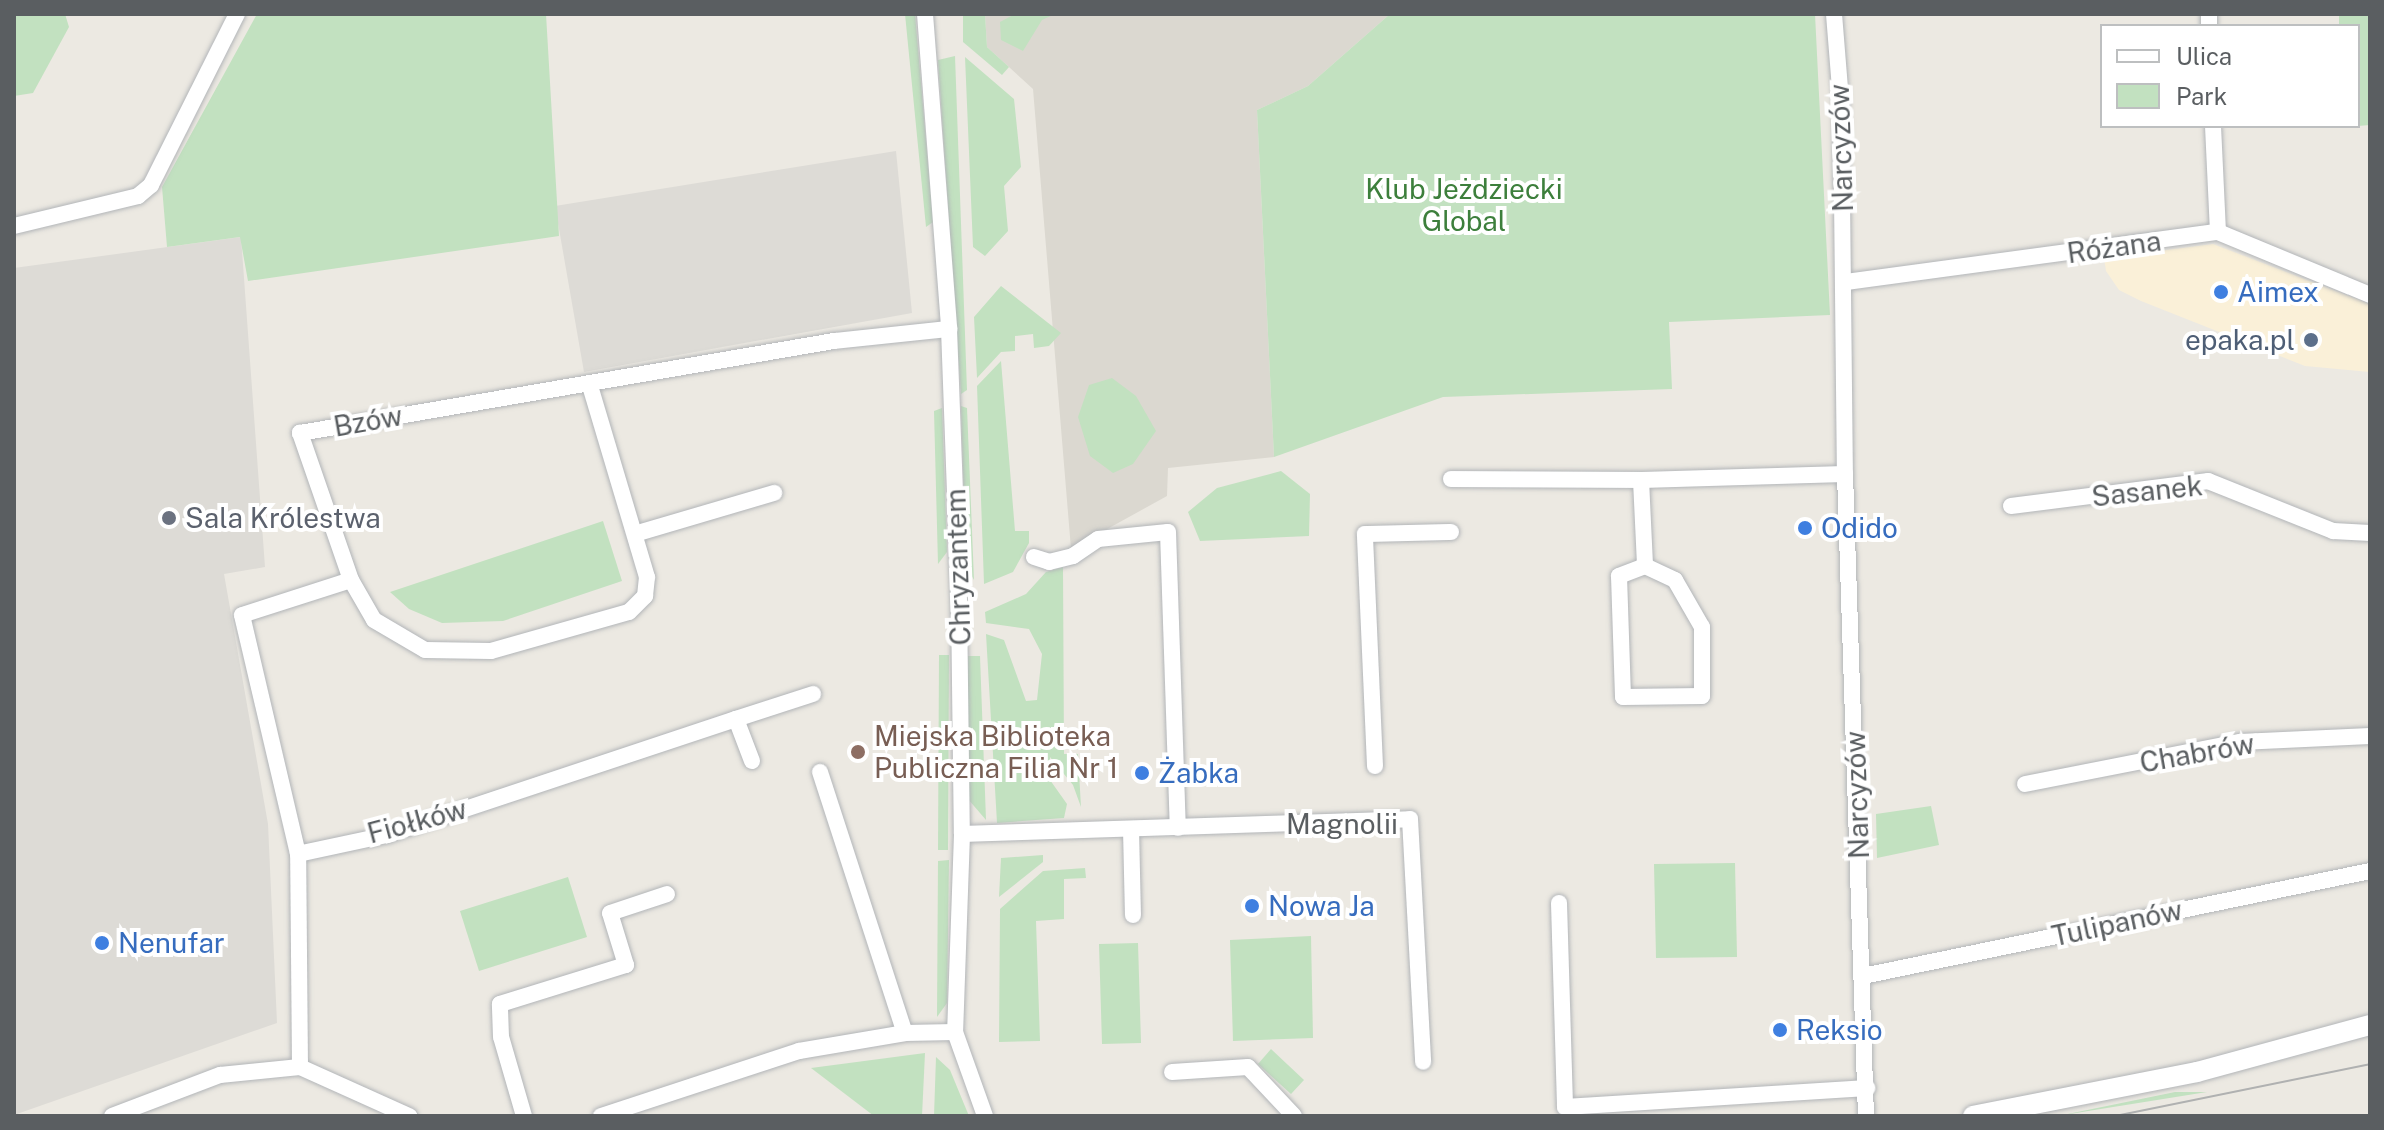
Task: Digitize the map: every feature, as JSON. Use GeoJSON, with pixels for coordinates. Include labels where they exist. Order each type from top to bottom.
{"type":"FeatureCollection","features":[{"type":"Feature","properties":{"kind":"street"},"geometry":{"type":"LineString","coordinates":[[14,226],[138,196],[151,185],[237,14]]}},
{"type":"Feature","properties":{"kind":"street","name":"Chryzantem"},"geometry":{"type":"LineString","coordinates":[[925,14],[949,329],[962,834],[955,1032],[985,1116]]}},
{"type":"Feature","properties":{"kind":"street","name":"Narcyzów"},"geometry":{"type":"LineString","coordinates":[[1834,14],[1845,82],[1845,474],[1866,1116]]}},
{"type":"Feature","properties":{"kind":"street"},"geometry":{"type":"LineString","coordinates":[[2213,128],[2218,232],[2370,295]]}},
{"type":"Feature","properties":{"kind":"street","name":"Różana"},"geometry":{"type":"LineString","coordinates":[[1846,282],[2218,232]]}},
{"type":"Feature","properties":{"kind":"street","name":"Bzów"},"geometry":{"type":"LineString","coordinates":[[589,383],[638,533],[647,577],[645,596],[629,612],[491,651],[425,650],[398,638],[359,604],[300,433],[589,383],[888,333],[949,329]]}},
{"type":"Feature","properties":{"kind":"street"},"geometry":{"type":"LineString","coordinates":[[1451,479],[1641,480],[1845,474]]}},
{"type":"Feature","properties":{"kind":"street"},"geometry":{"type":"LineString","coordinates":[[1641,480],[1645,566]]}},
{"type":"Feature","properties":{"kind":"street","name":"Sasanek"},"geometry":{"type":"LineString","coordinates":[[2011,506],[2208,481],[2333,531],[2370,533]]}},
{"type":"Feature","properties":{"kind":"street"},"geometry":{"type":"LineString","coordinates":[[638,533],[774,493]]}},
{"type":"Feature","properties":{"kind":"street"},"geometry":{"type":"LineString","coordinates":[[1034,557],[1049,562],[1073,556],[1098,539],[1168,532],[1178,828]]}},
{"type":"Feature","properties":{"kind":"street"},"geometry":{"type":"LineString","coordinates":[[1375,766],[1365,534],[1451,532]]}},
{"type":"Feature","properties":{"kind":"street"},"geometry":{"type":"LineString","coordinates":[[1645,566],[1675,580],[1702,627],[1702,696],[1623,697],[1619,576],[1645,566]]}},
{"type":"Feature","properties":{"kind":"street"},"geometry":{"type":"LineString","coordinates":[[300,1067],[298,854],[242,615],[351,580]]}},
{"type":"Feature","properties":{"kind":"street","name":"Fiołków"},"geometry":{"type":"LineString","coordinates":[[298,854],[387,835],[813,694]]}},
{"type":"Feature","properties":{"kind":"street"},"geometry":{"type":"LineString","coordinates":[[736,719],[752,761]]}},
{"type":"Feature","properties":{"kind":"street","name":"Chabrów"},"geometry":{"type":"LineString","coordinates":[[2025,784],[2240,742],[2370,736]]}},
{"type":"Feature","properties":{"kind":"street"},"geometry":{"type":"LineString","coordinates":[[820,772],[905,1033]]}},
{"type":"Feature","properties":{"kind":"street","name":"Magnolii"},"geometry":{"type":"LineString","coordinates":[[962,834],[1410,819],[1423,1062]]}},
{"type":"Feature","properties":{"kind":"street"},"geometry":{"type":"LineString","coordinates":[[1131,829],[1133,915]]}},
{"type":"Feature","properties":{"kind":"street","name":"Tulipanów"},"geometry":{"type":"LineString","coordinates":[[1863,976],[2370,871]]}},
{"type":"Feature","properties":{"kind":"street"},"geometry":{"type":"LineString","coordinates":[[524,1116],[501,1037],[500,1004],[626,965],[610,913],[667,894]]}},
{"type":"Feature","properties":{"kind":"street"},"geometry":{"type":"LineString","coordinates":[[1559,903],[1565,1107],[1867,1088]]}},
{"type":"Feature","properties":{"kind":"street"},"geometry":{"type":"LineString","coordinates":[[2268,1053],[2370,1025]]}},
{"type":"Feature","properties":{"kind":"street"},"geometry":{"type":"LineString","coordinates":[[601,1116],[799,1051],[905,1033],[955,1032]]}},
{"type":"Feature","properties":{"kind":"street"},"geometry":{"type":"LineString","coordinates":[[1973,1116],[2268,1053],[2370,1036]]}},
{"type":"Feature","properties":{"kind":"street"},"geometry":{"type":"LineString","coordinates":[[112,1116],[208,1079],[268,1067],[300,1067],[409,1116]]}},
{"type":"Feature","properties":{"kind":"street"},"geometry":{"type":"LineString","coordinates":[[1172,1072],[1248,1067],[1294,1116]]}},
{"type":"Feature","properties":{"kind":"shaded area"},"geometry":{"type":"Polygon","coordinates":[[[985,14],[1390,14],[1308,86],[1257,110],[1274,457],[1168,468],[1167,496],[1071,549],[1033,89],[987,47],[985,14]]]}},
{"type":"Feature","properties":{"kind":"shaded area"},"geometry":{"type":"Polygon","coordinates":[[[896,151],[912,313],[584,372],[555,206],[896,151]]]}},
{"type":"Feature","properties":{"kind":"shaded area"},"geometry":{"type":"Polygon","coordinates":[[[241,237],[265,567],[224,574],[268,824],[277,1023],[14,1115],[14,268],[241,237]]]}},
{"type":"Feature","properties":{"kind":"shaded area"},"geometry":{"type":"Polygon","coordinates":[[[2213,244],[2370,304],[2370,372],[2305,366],[2141,301],[2119,290],[2106,271],[2104,258],[2213,244]]]}},
{"type":"Feature","properties":{"kind":"green space"},"geometry":{"type":"Polygon","coordinates":[[[14,14],[65,14],[69,27],[33,93],[14,96],[14,14]]]}},
{"type":"Feature","properties":{"kind":"green space"},"geometry":{"type":"Polygon","coordinates":[[[257,14],[546,14],[559,236],[248,281],[240,237],[167,247],[162,187],[257,14]]]}},
{"type":"Feature","properties":{"kind":"green space"},"geometry":{"type":"Polygon","coordinates":[[[905,14],[915,14],[933,222],[926,227],[905,14]]]}},
{"type":"Feature","properties":{"kind":"green space"},"geometry":{"type":"Polygon","coordinates":[[[963,14],[985,14],[987,47],[1009,67],[1002,75],[963,42],[963,14]]]}},
{"type":"Feature","properties":{"kind":"green space"},"geometry":{"type":"Polygon","coordinates":[[[1015,14],[1055,14],[1042,20],[1023,51],[1001,40],[1000,22],[1015,14]]]}},
{"type":"Feature","properties":{"kind":"green space","name":"Klub Jeżdziecki Global"},"geometry":{"type":"Polygon","coordinates":[[[1390,14],[1815,14],[1830,315],[1669,322],[1672,389],[1443,397],[1274,457],[1257,110],[1308,86],[1390,14]]]}},
{"type":"Feature","properties":{"kind":"green space"},"geometry":{"type":"Polygon","coordinates":[[[2339,14],[2370,14],[2370,125],[2360,126],[2360,24],[2339,24],[2339,14]]]}},
{"type":"Feature","properties":{"kind":"green space"},"geometry":{"type":"Polygon","coordinates":[[[955,56],[967,390],[961,394],[938,60],[955,56]]]}},
{"type":"Feature","properties":{"kind":"green space"},"geometry":{"type":"Polygon","coordinates":[[[965,57],[1014,99],[1021,167],[1004,186],[1008,231],[985,256],[973,247],[965,57]]]}},
{"type":"Feature","properties":{"kind":"green space"},"geometry":{"type":"Polygon","coordinates":[[[1001,286],[1061,333],[1049,346],[1034,348],[1033,334],[1015,336],[1015,351],[1001,352],[977,378],[974,317],[1001,286]]]}},
{"type":"Feature","properties":{"kind":"green space"},"geometry":{"type":"Polygon","coordinates":[[[1001,361],[1015,531],[1029,531],[1029,543],[1013,572],[984,584],[977,386],[1001,361]]]}},
{"type":"Feature","properties":{"kind":"green space"},"geometry":{"type":"Polygon","coordinates":[[[1112,378],[1136,396],[1156,431],[1133,464],[1113,473],[1090,456],[1078,417],[1089,385],[1112,378]]]}},
{"type":"Feature","properties":{"kind":"green space"},"geometry":{"type":"Polygon","coordinates":[[[961,406],[967,408],[974,580],[966,566],[961,406]]]}},
{"type":"Feature","properties":{"kind":"green space"},"geometry":{"type":"Polygon","coordinates":[[[942,408],[947,552],[938,564],[934,411],[942,408]]]}},
{"type":"Feature","properties":{"kind":"green space"},"geometry":{"type":"Polygon","coordinates":[[[1281,471],[1310,494],[1309,536],[1200,541],[1188,512],[1217,488],[1281,471]]]}},
{"type":"Feature","properties":{"kind":"green space"},"geometry":{"type":"Polygon","coordinates":[[[603,521],[622,581],[503,621],[442,623],[409,609],[390,592],[603,521]]]}},
{"type":"Feature","properties":{"kind":"green space"},"geometry":{"type":"Polygon","coordinates":[[[1063,567],[1064,754],[1078,754],[1081,807],[1073,785],[1050,757],[1050,780],[1067,804],[1064,818],[997,823],[986,634],[1004,640],[1026,701],[1037,700],[1042,654],[1029,629],[986,623],[985,612],[1026,594],[1046,572],[1063,567]]]}},
{"type":"Feature","properties":{"kind":"green space"},"geometry":{"type":"Polygon","coordinates":[[[939,655],[949,655],[948,850],[938,850],[939,655]]]}},
{"type":"Feature","properties":{"kind":"green space"},"geometry":{"type":"Polygon","coordinates":[[[968,656],[980,656],[986,820],[968,799],[968,656]]]}},
{"type":"Feature","properties":{"kind":"green space"},"geometry":{"type":"Polygon","coordinates":[[[1931,806],[1939,845],[1877,858],[1876,814],[1931,806]]]}},
{"type":"Feature","properties":{"kind":"green space"},"geometry":{"type":"Polygon","coordinates":[[[1043,855],[1043,862],[999,897],[1001,858],[1043,855]]]}},
{"type":"Feature","properties":{"kind":"green space"},"geometry":{"type":"Polygon","coordinates":[[[949,860],[947,1003],[937,1017],[938,861],[949,860]]]}},
{"type":"Feature","properties":{"kind":"green space"},"geometry":{"type":"Polygon","coordinates":[[[1735,863],[1737,957],[1656,958],[1654,864],[1735,863]]]}},
{"type":"Feature","properties":{"kind":"green space"},"geometry":{"type":"Polygon","coordinates":[[[1085,868],[1086,878],[1064,879],[1064,919],[1036,921],[1040,1041],[999,1042],[1000,909],[1043,871],[1085,868]]]}},
{"type":"Feature","properties":{"kind":"green space"},"geometry":{"type":"Polygon","coordinates":[[[568,877],[587,937],[479,971],[460,911],[568,877]]]}},
{"type":"Feature","properties":{"kind":"green space"},"geometry":{"type":"Polygon","coordinates":[[[1311,936],[1313,1038],[1233,1041],[1230,940],[1311,936]]]}},
{"type":"Feature","properties":{"kind":"green space"},"geometry":{"type":"Polygon","coordinates":[[[1138,943],[1141,1043],[1102,1044],[1099,944],[1138,943]]]}},
{"type":"Feature","properties":{"kind":"green space"},"geometry":{"type":"Polygon","coordinates":[[[1271,1049],[1304,1080],[1291,1094],[1258,1064],[1271,1049]]]}},
{"type":"Feature","properties":{"kind":"green space"},"geometry":{"type":"Polygon","coordinates":[[[925,1053],[922,1116],[874,1116],[811,1068],[925,1053]]]}},
{"type":"Feature","properties":{"kind":"green space"},"geometry":{"type":"Polygon","coordinates":[[[936,1057],[950,1070],[969,1116],[934,1116],[936,1057]]]}},
{"type":"Feature","properties":{"kind":"green space"},"geometry":{"type":"Polygon","coordinates":[[[2175,1092],[2207,1092],[2062,1115],[2175,1092]]]}},
{"type":"Feature","properties":{"kind":"tram line"},"geometry":{"type":"LineString","coordinates":[[2115,1116],[2370,1064]]}},
{"type":"Feature","properties":{"kind":"place","name":"Aimex"},"geometry":{"type":"Point","coordinates":[2221,292]}},
{"type":"Feature","properties":{"kind":"place","name":"epaka.pl"},"geometry":{"type":"Point","coordinates":[2311,340]}},
{"type":"Feature","properties":{"kind":"place","name":"Sala Królestwa"},"geometry":{"type":"Point","coordinates":[169,518]}},
{"type":"Feature","properties":{"kind":"place","name":"Odido"},"geometry":{"type":"Point","coordinates":[1805,528]}},
{"type":"Feature","properties":{"kind":"place","name":"Miejska Biblioteka Publiczna Filia Nr 1"},"geometry":{"type":"Point","coordinates":[858,752]}},
{"type":"Feature","properties":{"kind":"place","name":"Żabka"},"geometry":{"type":"Point","coordinates":[1142,773]}},
{"type":"Feature","properties":{"kind":"place","name":"Nowa Ja"},"geometry":{"type":"Point","coordinates":[1252,906]}},
{"type":"Feature","properties":{"kind":"place","name":"Nenufar"},"geometry":{"type":"Point","coordinates":[102,943]}},
{"type":"Feature","properties":{"kind":"place","name":"Reksio"},"geometry":{"type":"Point","coordinates":[1780,1030]}}]}
